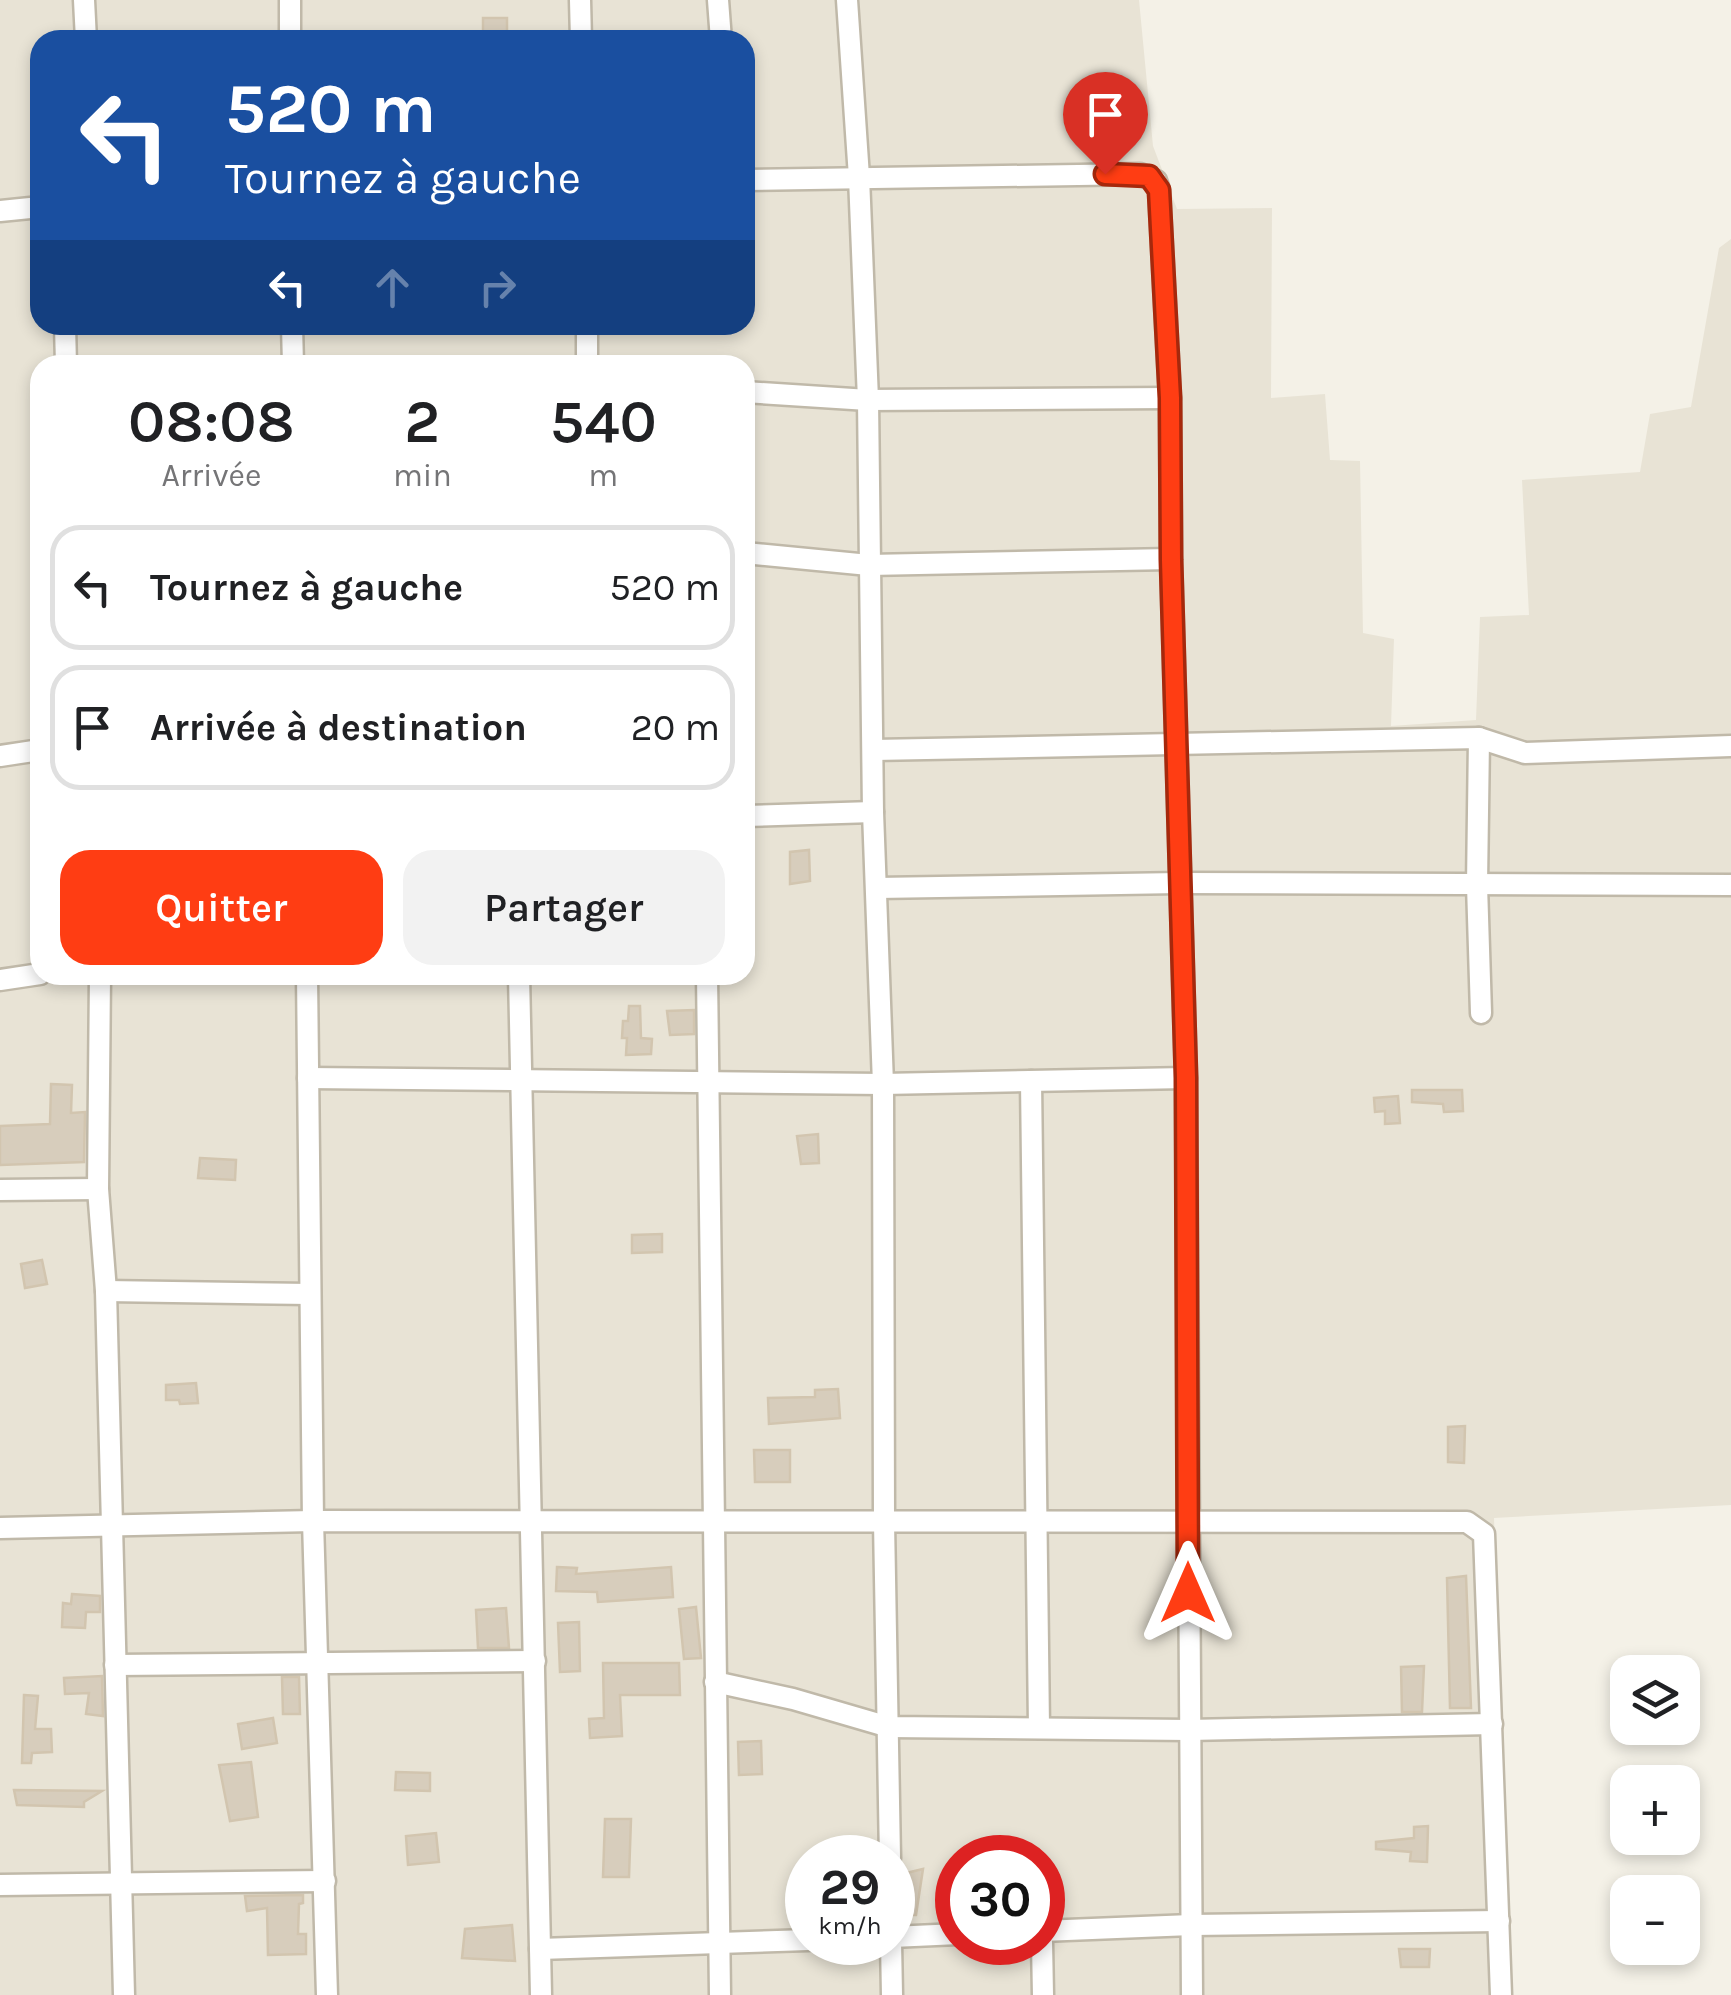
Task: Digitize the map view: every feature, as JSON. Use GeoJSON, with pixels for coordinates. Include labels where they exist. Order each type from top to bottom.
{"type":"FeatureCollection","features":[{"type":"Feature","properties":{"kind":"street"},"geometry":{"type":"LineString","coordinates":[[84,0],[86,30]]}},
{"type":"Feature","properties":{"kind":"street"},"geometry":{"type":"LineString","coordinates":[[290,0],[290,30]]}},
{"type":"Feature","properties":{"kind":"street"},"geometry":{"type":"LineString","coordinates":[[580,0],[581,30]]}},
{"type":"Feature","properties":{"kind":"street"},"geometry":{"type":"LineString","coordinates":[[718,0],[720,30]]}},
{"type":"Feature","properties":{"kind":"street"},"geometry":{"type":"LineString","coordinates":[[847,0],[868,400],[873,812],[883,1084],[890,1835]]}},
{"type":"Feature","properties":{"kind":"street"},"geometry":{"type":"LineString","coordinates":[[755,180],[1149,176],[1159,190],[1170,398],[1175,745],[1186,1078],[1192,1995]]}},
{"type":"Feature","properties":{"kind":"street"},"geometry":{"type":"LineString","coordinates":[[0,211],[30,208]]}},
{"type":"Feature","properties":{"kind":"street"},"geometry":{"type":"LineString","coordinates":[[755,393],[868,400],[1170,398]]}},
{"type":"Feature","properties":{"kind":"street"},"geometry":{"type":"LineString","coordinates":[[755,554],[869,565],[1171,560]]}},
{"type":"Feature","properties":{"kind":"street"},"geometry":{"type":"LineString","coordinates":[[874,750],[1479,738],[1525,753],[1731,746]]}},
{"type":"Feature","properties":{"kind":"street"},"geometry":{"type":"LineString","coordinates":[[1479,738],[1481,1013]]}},
{"type":"Feature","properties":{"kind":"street"},"geometry":{"type":"LineString","coordinates":[[0,756],[30,752]]}},
{"type":"Feature","properties":{"kind":"street"},"geometry":{"type":"LineString","coordinates":[[755,816],[873,812]]}},
{"type":"Feature","properties":{"kind":"street"},"geometry":{"type":"LineString","coordinates":[[878,888],[1179,883],[1731,884]]}},
{"type":"Feature","properties":{"kind":"street"},"geometry":{"type":"LineString","coordinates":[[0,980],[30,976]]}},
{"type":"Feature","properties":{"kind":"street"},"geometry":{"type":"LineString","coordinates":[[100,985],[98,1189],[106,1292],[124,1995]]}},
{"type":"Feature","properties":{"kind":"street"},"geometry":{"type":"LineString","coordinates":[[306,985],[313,1522],[328,1995]]}},
{"type":"Feature","properties":{"kind":"street"},"geometry":{"type":"LineString","coordinates":[[518,985],[541,1995]]}},
{"type":"Feature","properties":{"kind":"street"},"geometry":{"type":"LineString","coordinates":[[707,985],[720,1995]]}},
{"type":"Feature","properties":{"kind":"street"},"geometry":{"type":"LineString","coordinates":[[308,1078],[883,1084],[1186,1078]]}},
{"type":"Feature","properties":{"kind":"street"},"geometry":{"type":"LineString","coordinates":[[1031,1081],[1039,1728]]}},
{"type":"Feature","properties":{"kind":"street"},"geometry":{"type":"LineString","coordinates":[[0,1190],[98,1189]]}},
{"type":"Feature","properties":{"kind":"street"},"geometry":{"type":"LineString","coordinates":[[106,1292],[310,1294]]}},
{"type":"Feature","properties":{"kind":"street"},"geometry":{"type":"LineString","coordinates":[[0,1528],[313,1522],[1467,1522],[1484,1534],[1501,1995]]}},
{"type":"Feature","properties":{"kind":"street"},"geometry":{"type":"LineString","coordinates":[[115,1665],[535,1661]]}},
{"type":"Feature","properties":{"kind":"street"},"geometry":{"type":"LineString","coordinates":[[715,1682],[889,1727],[1189,1730],[1492,1724]]}},
{"type":"Feature","properties":{"kind":"street"},"geometry":{"type":"LineString","coordinates":[[0,1885],[325,1880]]}},
{"type":"Feature","properties":{"kind":"street"},"geometry":{"type":"LineString","coordinates":[[1065,1930],[1499,1921]]}},
{"type":"Feature","properties":{"kind":"street"},"geometry":{"type":"LineString","coordinates":[[540,1949],[785,1941]]}},
{"type":"Feature","properties":{"kind":"street"},"geometry":{"type":"LineString","coordinates":[[892,1965],[892,1995]]}},
{"type":"Feature","properties":{"kind":"street"},"geometry":{"type":"LineString","coordinates":[[1042,1965],[1043,1995]]}},
{"type":"Feature","properties":{"kind":"shaded area"},"geometry":{"type":"Polygon","coordinates":[[[0,0],[1139,0],[1153,146],[1177,209],[1272,208],[1271,398],[1325,394],[1330,460],[1360,461],[1363,633],[1394,639],[1391,726],[1476,720],[1480,617],[1529,615],[1522,480],[1640,472],[1650,414],[1691,407],[1719,248],[1731,239],[1731,1505],[1494,1518],[1509,1995],[0,1995],[0,0]]]}},
{"type":"Feature","properties":{"kind":"building"},"geometry":{"type":"Polygon","coordinates":[[[483,18],[507,18],[507,30],[483,30],[483,18]]]}},
{"type":"Feature","properties":{"kind":"building"},"geometry":{"type":"Polygon","coordinates":[[[809,850],[810,881],[790,884],[790,852],[809,850]]]}},
{"type":"Feature","properties":{"kind":"building"},"geometry":{"type":"Polygon","coordinates":[[[629,1006],[640,1006],[641,1038],[652,1039],[651,1054],[626,1055],[623,1021],[628,1021],[629,1006]]]}},
{"type":"Feature","properties":{"kind":"building"},"geometry":{"type":"Polygon","coordinates":[[[694,1010],[694,1034],[670,1035],[667,1011],[694,1010]]]}},
{"type":"Feature","properties":{"kind":"building"},"geometry":{"type":"Polygon","coordinates":[[[51,1084],[72,1085],[71,1113],[85,1112],[84,1162],[0,1165],[0,1126],[50,1124],[51,1084]]]}},
{"type":"Feature","properties":{"kind":"building"},"geometry":{"type":"Polygon","coordinates":[[[1412,1090],[1462,1090],[1463,1111],[1444,1112],[1443,1104],[1412,1102],[1412,1090]]]}},
{"type":"Feature","properties":{"kind":"building"},"geometry":{"type":"Polygon","coordinates":[[[1398,1096],[1400,1123],[1385,1124],[1385,1111],[1375,1112],[1374,1098],[1398,1096]]]}},
{"type":"Feature","properties":{"kind":"building"},"geometry":{"type":"Polygon","coordinates":[[[818,1134],[819,1163],[801,1164],[797,1136],[818,1134]]]}},
{"type":"Feature","properties":{"kind":"building"},"geometry":{"type":"Polygon","coordinates":[[[200,1158],[236,1160],[235,1180],[198,1178],[200,1158]]]}},
{"type":"Feature","properties":{"kind":"building"},"geometry":{"type":"Polygon","coordinates":[[[662,1234],[662,1252],[632,1253],[632,1235],[662,1234]]]}},
{"type":"Feature","properties":{"kind":"building"},"geometry":{"type":"Polygon","coordinates":[[[42,1260],[47,1284],[25,1288],[21,1264],[42,1260]]]}},
{"type":"Feature","properties":{"kind":"building"},"geometry":{"type":"Polygon","coordinates":[[[196,1383],[198,1403],[166,1400],[166,1385],[196,1383]]]}},
{"type":"Feature","properties":{"kind":"building"},"geometry":{"type":"Polygon","coordinates":[[[838,1389],[840,1418],[769,1424],[768,1398],[815,1397],[815,1390],[838,1389]]]}},
{"type":"Feature","properties":{"kind":"building"},"geometry":{"type":"Polygon","coordinates":[[[1465,1426],[1464,1463],[1448,1462],[1448,1427],[1465,1426]]]}},
{"type":"Feature","properties":{"kind":"building"},"geometry":{"type":"Polygon","coordinates":[[[754,1450],[790,1450],[790,1482],[755,1482],[754,1450]]]}},
{"type":"Feature","properties":{"kind":"building"},"geometry":{"type":"Polygon","coordinates":[[[557,1567],[577,1568],[576,1574],[671,1567],[673,1597],[598,1602],[597,1592],[556,1591],[557,1567]]]}},
{"type":"Feature","properties":{"kind":"building"},"geometry":{"type":"Polygon","coordinates":[[[1466,1576],[1471,1708],[1450,1708],[1447,1578],[1466,1576]]]}},
{"type":"Feature","properties":{"kind":"building"},"geometry":{"type":"Polygon","coordinates":[[[72,1594],[100,1596],[100,1612],[86,1612],[85,1628],[62,1627],[63,1603],[71,1604],[72,1594]]]}},
{"type":"Feature","properties":{"kind":"building"},"geometry":{"type":"Polygon","coordinates":[[[696,1607],[701,1658],[684,1659],[679,1609],[696,1607]]]}},
{"type":"Feature","properties":{"kind":"building"},"geometry":{"type":"Polygon","coordinates":[[[506,1608],[509,1648],[478,1648],[476,1610],[506,1608]]]}},
{"type":"Feature","properties":{"kind":"building"},"geometry":{"type":"Polygon","coordinates":[[[579,1622],[580,1671],[560,1672],[558,1623],[579,1622]]]}},
{"type":"Feature","properties":{"kind":"building"},"geometry":{"type":"Polygon","coordinates":[[[603,1663],[679,1663],[680,1695],[620,1695],[622,1736],[590,1738],[589,1719],[604,1718],[603,1663]]]}},
{"type":"Feature","properties":{"kind":"building"},"geometry":{"type":"Polygon","coordinates":[[[1424,1666],[1422,1712],[1402,1712],[1401,1667],[1424,1666]]]}},
{"type":"Feature","properties":{"kind":"building"},"geometry":{"type":"Polygon","coordinates":[[[102,1676],[103,1716],[86,1714],[89,1693],[65,1694],[64,1678],[102,1676]]]}},
{"type":"Feature","properties":{"kind":"building"},"geometry":{"type":"Polygon","coordinates":[[[282,1677],[299,1677],[300,1714],[283,1714],[282,1677]]]}},
{"type":"Feature","properties":{"kind":"building"},"geometry":{"type":"Polygon","coordinates":[[[24,1695],[38,1696],[35,1729],[51,1729],[52,1752],[32,1753],[31,1763],[22,1763],[24,1695]]]}},
{"type":"Feature","properties":{"kind":"building"},"geometry":{"type":"Polygon","coordinates":[[[273,1718],[277,1743],[242,1749],[238,1724],[273,1718]]]}},
{"type":"Feature","properties":{"kind":"building"},"geometry":{"type":"Polygon","coordinates":[[[761,1741],[762,1774],[739,1775],[738,1742],[761,1741]]]}},
{"type":"Feature","properties":{"kind":"building"},"geometry":{"type":"Polygon","coordinates":[[[251,1762],[258,1817],[230,1821],[219,1765],[251,1762]]]}},
{"type":"Feature","properties":{"kind":"building"},"geometry":{"type":"Polygon","coordinates":[[[396,1772],[430,1773],[430,1791],[395,1790],[396,1772]]]}},
{"type":"Feature","properties":{"kind":"building"},"geometry":{"type":"Polygon","coordinates":[[[14,1790],[102,1791],[84,1802],[84,1807],[17,1805],[14,1790]]]}},
{"type":"Feature","properties":{"kind":"building"},"geometry":{"type":"Polygon","coordinates":[[[605,1819],[631,1819],[629,1877],[603,1877],[605,1819]]]}},
{"type":"Feature","properties":{"kind":"building"},"geometry":{"type":"Polygon","coordinates":[[[1428,1826],[1427,1862],[1410,1861],[1411,1852],[1376,1849],[1376,1842],[1414,1838],[1414,1827],[1428,1826]]]}},
{"type":"Feature","properties":{"kind":"building"},"geometry":{"type":"Polygon","coordinates":[[[436,1833],[439,1862],[408,1865],[406,1836],[436,1833]]]}},
{"type":"Feature","properties":{"kind":"building"},"geometry":{"type":"Polygon","coordinates":[[[923,1869],[916,1915],[915,1915],[915,1871],[923,1869]]]}},
{"type":"Feature","properties":{"kind":"building"},"geometry":{"type":"Polygon","coordinates":[[[303,1895],[298,1934],[306,1934],[306,1954],[268,1955],[267,1908],[247,1911],[245,1896],[303,1895]]]}},
{"type":"Feature","properties":{"kind":"building"},"geometry":{"type":"Polygon","coordinates":[[[512,1925],[515,1961],[462,1958],[465,1929],[512,1925]]]}},
{"type":"Feature","properties":{"kind":"building"},"geometry":{"type":"Polygon","coordinates":[[[1399,1949],[1430,1949],[1429,1967],[1401,1967],[1399,1949]]]}},
{"type":"Feature","properties":{"kind":"route"},"geometry":{"type":"LineString","coordinates":[[1105,174],[1149,176],[1159,190],[1170,398],[1175,745],[1186,1078],[1188,1593]]}}]}
